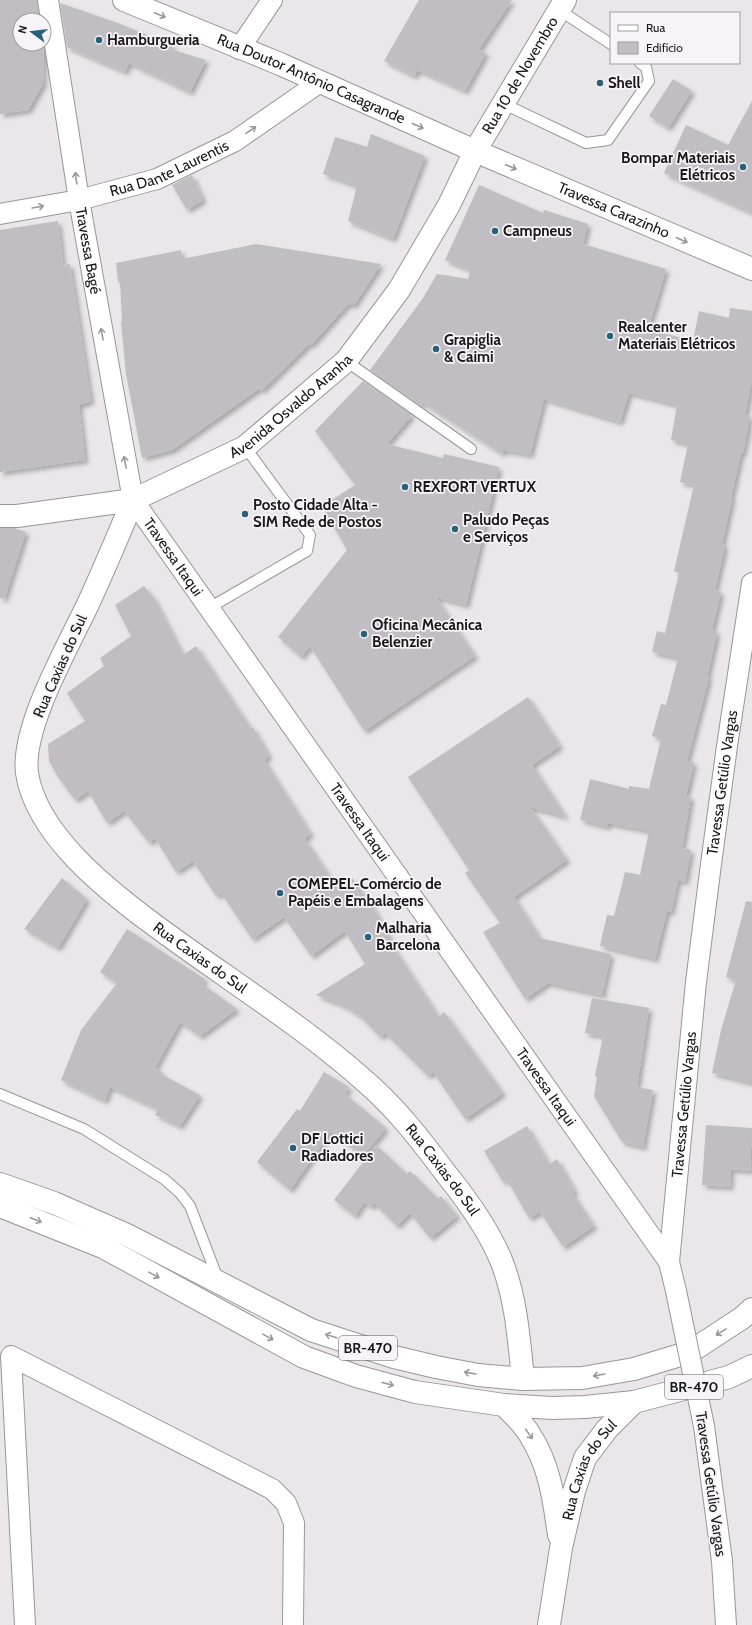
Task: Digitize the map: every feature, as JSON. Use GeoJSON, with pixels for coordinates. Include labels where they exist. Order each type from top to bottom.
{"type":"FeatureCollection","features":[{"type":"Feature","properties":{"kind":"main road","name":"Rua Doutor Antônio Casagrande"},"geometry":{"type":"LineString","coordinates":[[124,0],[320,82],[475,151]]}},
{"type":"Feature","properties":{"kind":"main road","name":"Rua 10 de Novembro"},"geometry":{"type":"LineString","coordinates":[[475,151],[562,5]]}},
{"type":"Feature","properties":{"kind":"main road","name":"Travessa Carazinho"},"geometry":{"type":"LineString","coordinates":[[475,151],[752,269]]}},
{"type":"Feature","properties":{"kind":"main road","name":"Avenida Osvaldo Aranha"},"geometry":{"type":"LineString","coordinates":[[0,516],[17,516],[132,500],[245,447],[346,361],[399,290],[449,205],[475,151]]}},
{"type":"Feature","properties":{"kind":"main road","name":"Rua Caxias do Sul"},"geometry":{"type":"LineString","coordinates":[[132,500],[95,589],[36,716],[29,743],[28,773],[37,803],[53,830],[73,854],[119,898],[296,1026],[369,1084],[396,1112],[469,1203],[490,1237],[508,1279],[519,1335],[522,1379]]}},
{"type":"Feature","properties":{"kind":"main road","name":"BR-470"},"geometry":{"type":"LineString","coordinates":[[0,1184],[54,1203],[127,1235],[311,1330],[379,1352],[436,1367],[478,1375],[522,1379],[582,1378],[634,1369],[690,1352],[742,1318],[752,1309]]}},
{"type":"Feature","properties":{"kind":"main road","name":"BR-470"},"geometry":{"type":"LineString","coordinates":[[0,1206],[103,1246],[304,1357],[356,1376],[415,1392],[504,1405],[552,1408],[584,1407],[634,1402],[729,1377],[752,1366]]}},
{"type":"Feature","properties":{"kind":"main road","name":"Rua Caxias do Sul"},"geometry":{"type":"LineString","coordinates":[[549,1625],[561,1548],[574,1491],[585,1458],[606,1429],[634,1402]]}},
{"type":"Feature","properties":{"kind":"main road","name":"Rua Caxias do Sul"},"geometry":{"type":"LineString","coordinates":[[504,1405],[530,1434],[540,1453],[551,1481],[561,1548]]}},
{"type":"Feature","properties":{"kind":"street","name":"Travessa Bagé"},"geometry":{"type":"LineString","coordinates":[[48,0],[78,200],[132,500]]}},
{"type":"Feature","properties":{"kind":"street"},"geometry":{"type":"LineString","coordinates":[[239,49],[272,0]]}},
{"type":"Feature","properties":{"kind":"street","name":"Rua Dante Laurentis"},"geometry":{"type":"LineString","coordinates":[[0,214],[78,200],[157,179],[235,141],[320,82]]}},
{"type":"Feature","properties":{"kind":"street","name":"Travessa Itaqui"},"geometry":{"type":"LineString","coordinates":[[132,500],[669,1262]]}},
{"type":"Feature","properties":{"kind":"street","name":"Travessa Getúlio Vargas"},"geometry":{"type":"LineString","coordinates":[[726,1625],[722,1562],[704,1426],[669,1262],[696,982],[711,864],[752,583]]}},
{"type":"Feature","properties":{"kind":"street"},"geometry":{"type":"LineString","coordinates":[[24,1625],[11,1356],[272,1489],[286,1503],[294,1523],[293,1625]]}},
{"type":"Feature","properties":{"kind":"lane"},"geometry":{"type":"LineString","coordinates":[[562,5],[610,43]]}},
{"type":"Feature","properties":{"kind":"lane"},"geometry":{"type":"LineString","coordinates":[[504,104],[586,143],[608,140],[649,81],[646,67],[642,64]]}},
{"type":"Feature","properties":{"kind":"lane"},"geometry":{"type":"LineString","coordinates":[[346,361],[470,449]]}},
{"type":"Feature","properties":{"kind":"lane"},"geometry":{"type":"LineString","coordinates":[[209,608],[308,551],[310,543],[310,535],[245,447]]}},
{"type":"Feature","properties":{"kind":"lane"},"geometry":{"type":"LineString","coordinates":[[0,1094],[84,1129],[164,1179],[190,1206],[219,1283]]}},
{"type":"Feature","properties":{"kind":"building"},"geometry":{"type":"Polygon","coordinates":[[[0,0],[37,0],[38,12],[12,12],[12,52],[44,52],[43,84],[28,110],[0,114],[0,0]]]}},
{"type":"Feature","properties":{"kind":"building"},"geometry":{"type":"Polygon","coordinates":[[[419,0],[512,0],[479,49],[486,53],[465,91],[418,70],[414,76],[384,61],[419,0]]]}},
{"type":"Feature","properties":{"kind":"building"},"geometry":{"type":"Polygon","coordinates":[[[60,3],[118,23],[174,46],[170,49],[206,60],[190,92],[129,63],[125,72],[67,47],[60,3]]]}},
{"type":"Feature","properties":{"kind":"building"},"geometry":{"type":"Polygon","coordinates":[[[673,79],[692,91],[668,128],[649,116],[673,79]]]}},
{"type":"Feature","properties":{"kind":"building"},"geometry":{"type":"Polygon","coordinates":[[[752,101],[752,213],[664,173],[686,125],[728,145],[752,101]]]}},
{"type":"Feature","properties":{"kind":"building"},"geometry":{"type":"Polygon","coordinates":[[[371,134],[425,156],[393,239],[348,221],[357,186],[323,174],[335,137],[367,147],[371,134]]]}},
{"type":"Feature","properties":{"kind":"building"},"geometry":{"type":"Polygon","coordinates":[[[192,175],[203,200],[187,210],[172,185],[192,175]]]}},
{"type":"Feature","properties":{"kind":"building"},"geometry":{"type":"Polygon","coordinates":[[[479,185],[543,213],[544,210],[588,224],[583,244],[666,269],[648,329],[693,341],[699,311],[729,318],[730,308],[752,311],[752,380],[745,415],[750,416],[722,544],[725,545],[715,590],[721,592],[712,630],[717,632],[707,677],[709,677],[687,761],[694,762],[686,796],[691,797],[682,848],[691,850],[685,882],[678,880],[671,912],[667,911],[655,959],[600,946],[607,915],[614,916],[625,872],[640,875],[649,831],[608,823],[608,827],[580,820],[590,779],[629,789],[629,786],[649,789],[661,739],[652,736],[661,704],[666,705],[678,658],[652,652],[657,631],[665,633],[679,573],[674,571],[694,485],[680,482],[688,444],[671,440],[677,405],[629,393],[620,422],[544,399],[530,455],[503,450],[502,454],[423,403],[420,405],[370,370],[423,298],[437,274],[468,279],[470,270],[445,260],[479,185]]]}},
{"type":"Feature","properties":{"kind":"building"},"geometry":{"type":"Polygon","coordinates":[[[58,221],[63,265],[70,264],[91,401],[79,405],[85,460],[0,472],[0,230],[58,221]]]}},
{"type":"Feature","properties":{"kind":"building"},"geometry":{"type":"Polygon","coordinates":[[[256,244],[381,264],[354,305],[348,304],[311,345],[309,344],[261,391],[260,388],[172,450],[142,458],[126,374],[121,322],[120,282],[118,282],[116,263],[181,250],[182,259],[256,244]]]}},
{"type":"Feature","properties":{"kind":"building"},"geometry":{"type":"Polygon","coordinates":[[[363,381],[412,415],[387,444],[443,458],[444,454],[499,467],[466,605],[436,597],[475,656],[364,731],[310,646],[301,657],[278,637],[347,550],[322,506],[355,485],[315,431],[363,381]]]}},
{"type":"Feature","properties":{"kind":"building"},"geometry":{"type":"Polygon","coordinates":[[[0,528],[14,528],[26,532],[4,599],[0,598],[0,528]]]}},
{"type":"Feature","properties":{"kind":"building"},"geometry":{"type":"Polygon","coordinates":[[[144,586],[155,600],[183,655],[196,646],[251,729],[253,727],[269,756],[264,760],[311,834],[304,838],[338,889],[352,878],[373,907],[390,938],[388,939],[439,1017],[444,1012],[503,1093],[465,1119],[433,1072],[428,1076],[385,1033],[380,1037],[360,1016],[342,1005],[316,995],[365,964],[345,931],[311,956],[284,917],[252,939],[221,893],[216,896],[193,861],[176,872],[155,838],[149,843],[124,811],[107,823],[88,791],[75,800],[58,777],[49,761],[48,744],[85,721],[67,693],[104,666],[100,658],[131,636],[115,605],[144,586]]]}},
{"type":"Feature","properties":{"kind":"building"},"geometry":{"type":"Polygon","coordinates":[[[528,697],[560,746],[532,765],[566,817],[530,807],[567,860],[514,897],[540,938],[611,954],[602,995],[548,983],[525,999],[483,932],[500,923],[465,873],[469,870],[408,777],[528,697]]]}},
{"type":"Feature","properties":{"kind":"building"},"geometry":{"type":"Polygon","coordinates":[[[62,878],[87,899],[58,948],[24,929],[62,878]]]}},
{"type":"Feature","properties":{"kind":"building"},"geometry":{"type":"Polygon","coordinates":[[[746,901],[752,902],[752,1083],[712,1073],[721,1030],[736,980],[726,977],[746,901]]]}},
{"type":"Feature","properties":{"kind":"building"},"geometry":{"type":"Polygon","coordinates":[[[127,929],[205,979],[202,984],[237,1009],[200,1036],[180,1022],[155,1068],[162,1072],[161,1074],[200,1095],[180,1126],[155,1115],[158,1109],[110,1087],[105,1101],[61,1080],[81,1030],[117,983],[100,972],[127,929]]]}},
{"type":"Feature","properties":{"kind":"building"},"geometry":{"type":"Polygon","coordinates":[[[592,998],[649,1008],[637,1087],[653,1090],[643,1147],[622,1142],[594,1096],[597,1077],[595,1076],[603,1036],[585,1033],[592,998]]]}},
{"type":"Feature","properties":{"kind":"building"},"geometry":{"type":"Polygon","coordinates":[[[324,1072],[349,1087],[345,1094],[386,1128],[363,1156],[331,1131],[290,1190],[257,1162],[297,1109],[300,1111],[324,1072]]]}},
{"type":"Feature","properties":{"kind":"building"},"geometry":{"type":"Polygon","coordinates":[[[706,1125],[752,1128],[750,1171],[731,1169],[730,1187],[702,1185],[706,1125]]]}},
{"type":"Feature","properties":{"kind":"building"},"geometry":{"type":"Polygon","coordinates":[[[527,1126],[549,1164],[557,1159],[575,1191],[572,1193],[594,1226],[563,1247],[540,1212],[529,1218],[507,1180],[503,1182],[484,1151],[527,1126]]]}},
{"type":"Feature","properties":{"kind":"building"},"geometry":{"type":"Polygon","coordinates":[[[376,1145],[407,1174],[410,1171],[438,1199],[441,1196],[457,1216],[430,1238],[410,1213],[397,1226],[374,1203],[371,1207],[364,1202],[355,1216],[334,1200],[376,1145]]]}},
{"type":"Feature","properties":{"kind":"place","name":"Hamburgueria"},"geometry":{"type":"Point","coordinates":[99,40]}},
{"type":"Feature","properties":{"kind":"place","name":"Shell"},"geometry":{"type":"Point","coordinates":[600,83]}},
{"type":"Feature","properties":{"kind":"place","name":"Bompar Materiais Elétricos"},"geometry":{"type":"Point","coordinates":[743,167]}},
{"type":"Feature","properties":{"kind":"place","name":"Campneus"},"geometry":{"type":"Point","coordinates":[495,231]}},
{"type":"Feature","properties":{"kind":"place","name":"Realcenter Materiais Elétricos"},"geometry":{"type":"Point","coordinates":[610,336]}},
{"type":"Feature","properties":{"kind":"place","name":"Grapiglia & Caimi"},"geometry":{"type":"Point","coordinates":[436,349]}},
{"type":"Feature","properties":{"kind":"place","name":"REXFORT VERTUX"},"geometry":{"type":"Point","coordinates":[405,487]}},
{"type":"Feature","properties":{"kind":"place","name":"Posto Cidade Alta - SIM Rede de Postos"},"geometry":{"type":"Point","coordinates":[245,514]}},
{"type":"Feature","properties":{"kind":"place","name":"Paludo Peças e Serviços"},"geometry":{"type":"Point","coordinates":[455,529]}},
{"type":"Feature","properties":{"kind":"place","name":"Oficina Mecânica Belenzier"},"geometry":{"type":"Point","coordinates":[364,634]}},
{"type":"Feature","properties":{"kind":"place","name":"COMEPEL-Comércio de Papéis e Embalagens"},"geometry":{"type":"Point","coordinates":[280,893]}},
{"type":"Feature","properties":{"kind":"place","name":"Malharia Barcelona"},"geometry":{"type":"Point","coordinates":[368,937]}},
{"type":"Feature","properties":{"kind":"place","name":"DF Lottici Radiadores"},"geometry":{"type":"Point","coordinates":[293,1148]}}]}
